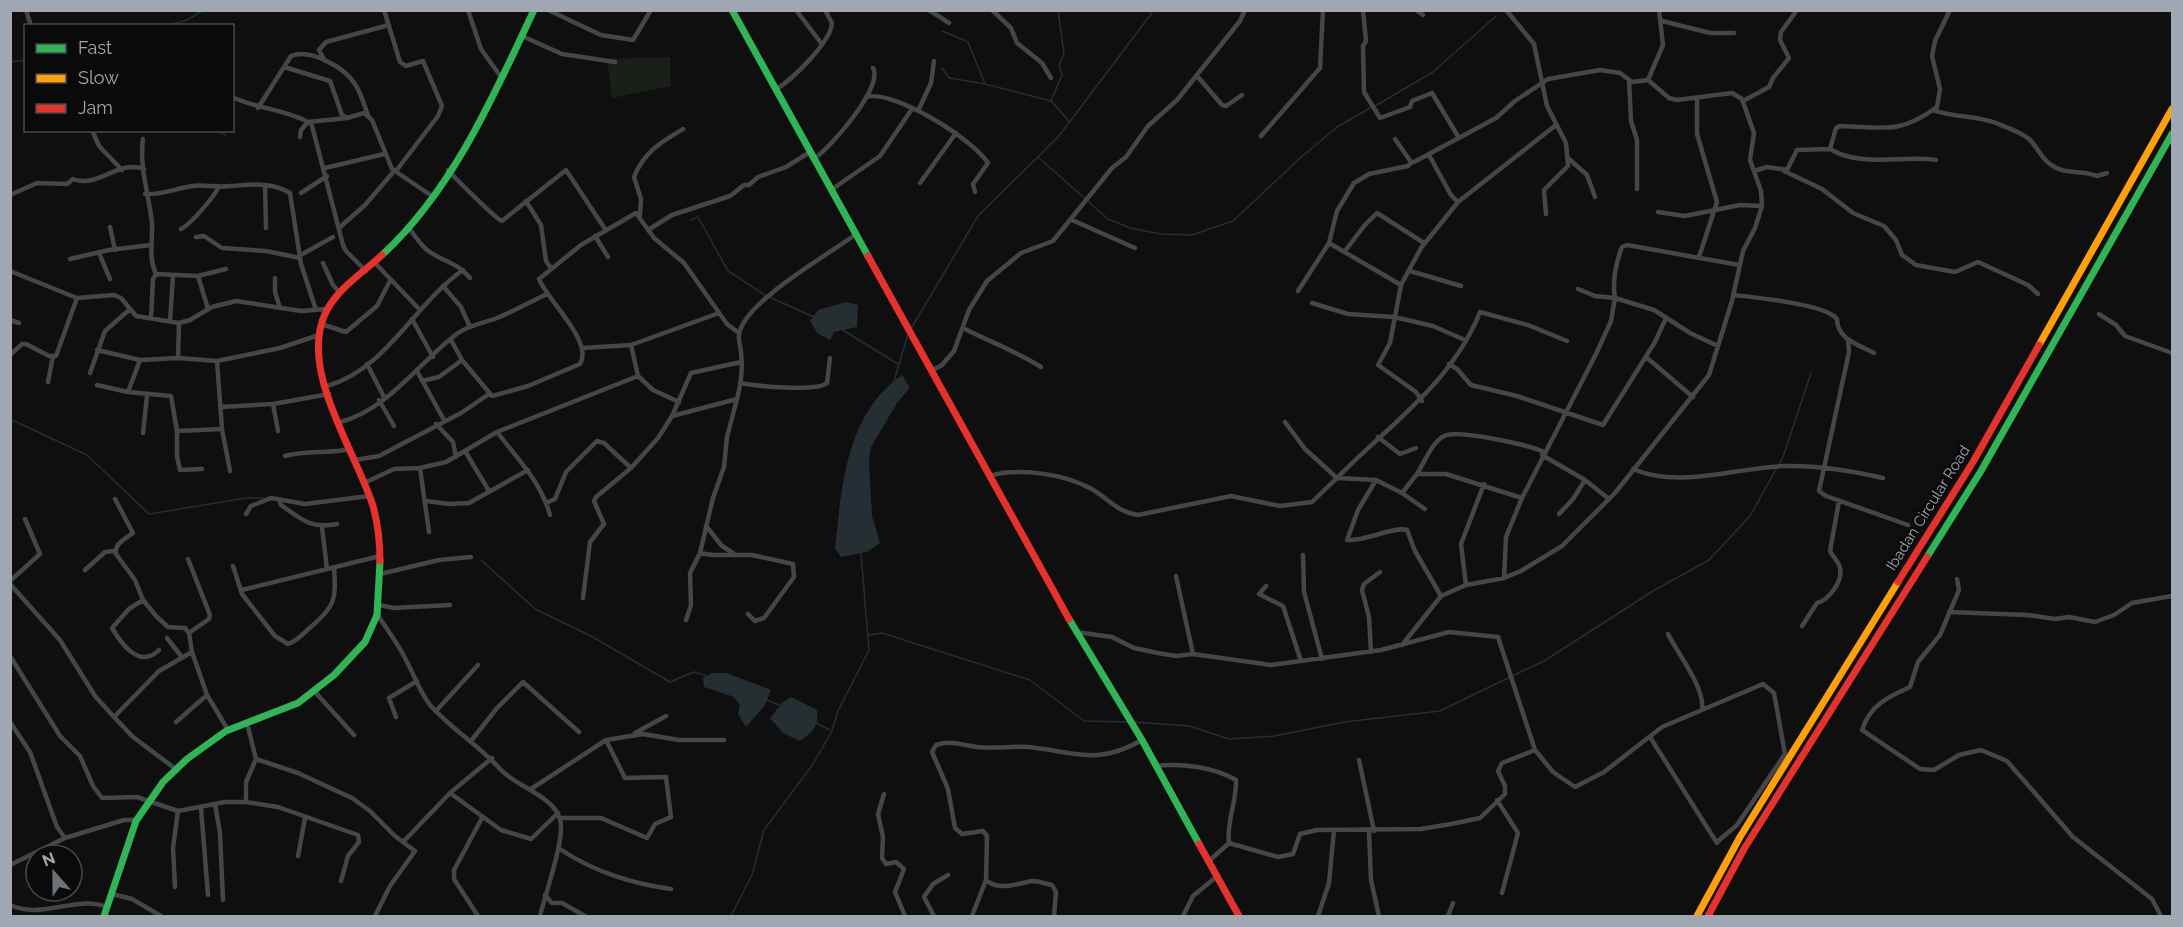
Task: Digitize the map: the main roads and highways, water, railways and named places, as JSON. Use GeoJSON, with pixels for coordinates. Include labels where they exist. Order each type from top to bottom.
{"type":"FeatureCollection","features":[{"type":"Feature","properties":{"kind":"main road"},"geometry":{"type":"LineString","coordinates":[[104,916],[136,820],[149,800],[177,770],[228,730],[292,706],[315,692],[368,639],[379,605],[380,556],[369,496],[321,366],[319,335],[321,324],[326,309],[409,228],[432,196],[484,117],[534,10]]}},
{"type":"Feature","properties":{"kind":"main road"},"geometry":{"type":"LineString","coordinates":[[732,10],[1076,632],[1142,740],[1239,916]]}},
{"type":"Feature","properties":{"kind":"main road","name":"Ibadan Circular Road"},"geometry":{"type":"LineString","coordinates":[[1697,916],[1740,837],[1973,462],[2172,109]]}},
{"type":"Feature","properties":{"kind":"main road","name":"Ibadan Circular Road"},"geometry":{"type":"LineString","coordinates":[[1708,916],[1744,849],[1981,471],[2172,134]]}},
{"type":"Feature","properties":{"kind":"waterway"},"geometry":{"type":"LineString","coordinates":[[173,24],[187,20],[204,10]]}},
{"type":"Feature","properties":{"kind":"waterway"},"geometry":{"type":"LineString","coordinates":[[1051,101],[1062,75],[1059,65],[1064,54],[1058,10]]}},
{"type":"Feature","properties":{"kind":"waterway"},"geometry":{"type":"LineString","coordinates":[[912,327],[978,216],[1059,136],[1154,10]]}},
{"type":"Feature","properties":{"kind":"waterway"},"geometry":{"type":"LineString","coordinates":[[1375,106],[1433,72],[1496,16]]}},
{"type":"Feature","properties":{"kind":"waterway"},"geometry":{"type":"LineString","coordinates":[[942,31],[968,42],[985,84],[1051,101],[1070,122]]}},
{"type":"Feature","properties":{"kind":"waterway"},"geometry":{"type":"LineString","coordinates":[[10,62],[24,60]]}},
{"type":"Feature","properties":{"kind":"waterway"},"geometry":{"type":"LineString","coordinates":[[942,68],[949,78],[985,84]]}},
{"type":"Feature","properties":{"kind":"waterway"},"geometry":{"type":"LineString","coordinates":[[1038,157],[1108,219],[1130,228],[1161,234],[1192,235],[1233,221],[1337,127],[1370,108]]}},
{"type":"Feature","properties":{"kind":"waterway"},"geometry":{"type":"LineString","coordinates":[[220,132],[226,136]]}},
{"type":"Feature","properties":{"kind":"waterway"},"geometry":{"type":"LineString","coordinates":[[691,220],[698,217],[728,271],[765,295]]}},
{"type":"Feature","properties":{"kind":"waterway"},"geometry":{"type":"LineString","coordinates":[[769,297],[814,317]]}},
{"type":"Feature","properties":{"kind":"waterway"},"geometry":{"type":"LineString","coordinates":[[841,329],[898,364]]}},
{"type":"Feature","properties":{"kind":"waterway"},"geometry":{"type":"LineString","coordinates":[[894,381],[908,334]]}},
{"type":"Feature","properties":{"kind":"waterway"},"geometry":{"type":"LineString","coordinates":[[1514,675],[1544,661],[1653,591],[1709,560],[1750,516],[1783,457],[1811,373]]}},
{"type":"Feature","properties":{"kind":"waterway"},"geometry":{"type":"LineString","coordinates":[[10,419],[87,455],[149,514],[246,498],[264,498]]}},
{"type":"Feature","properties":{"kind":"waterway"},"geometry":{"type":"LineString","coordinates":[[731,916],[752,875],[764,830],[813,764],[832,731],[838,711],[869,650],[861,554]]}},
{"type":"Feature","properties":{"kind":"waterway"},"geometry":{"type":"LineString","coordinates":[[481,560],[535,609],[591,636],[670,682],[694,672],[707,676]]}},
{"type":"Feature","properties":{"kind":"waterway"},"geometry":{"type":"LineString","coordinates":[[869,635],[882,633],[1030,680],[1084,721],[1128,722]]}},
{"type":"Feature","properties":{"kind":"waterway"},"geometry":{"type":"LineString","coordinates":[[1133,722],[1189,726],[1229,739],[1274,736],[1344,722],[1440,711],[1510,677]]}},
{"type":"Feature","properties":{"kind":"waterway"},"geometry":{"type":"LineString","coordinates":[[767,700],[779,705]]}},
{"type":"Feature","properties":{"kind":"waterway"},"geometry":{"type":"LineString","coordinates":[[816,723],[830,730]]}}]}
